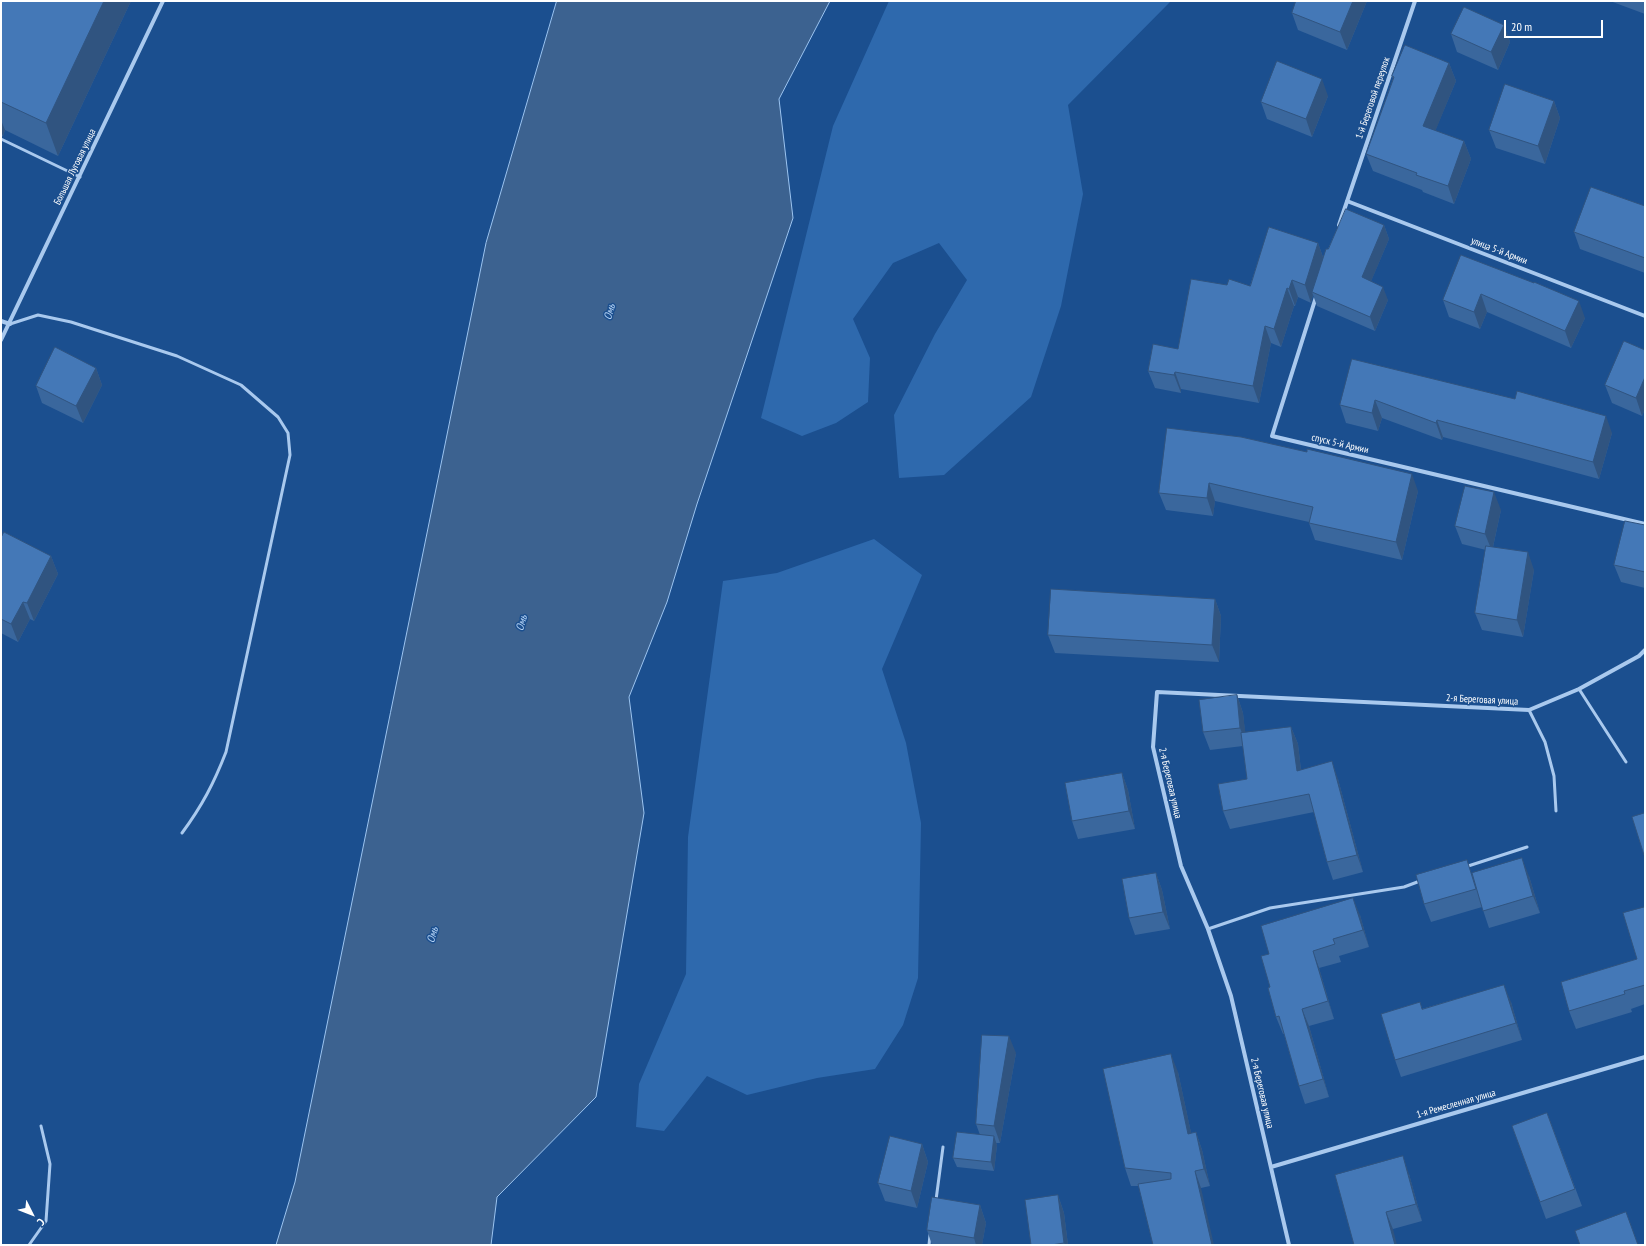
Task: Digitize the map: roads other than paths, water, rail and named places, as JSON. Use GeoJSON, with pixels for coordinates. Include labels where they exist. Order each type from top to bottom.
{"type":"FeatureCollection","features":[{"type":"Feature","properties":{"kind":"street","name":"Большая Луговая улица"},"geometry":{"type":"LineString","coordinates":[[1,340],[10,324],[163,1]]}},
{"type":"Feature","properties":{"kind":"street","name":"1-й Береговой переулок"},"geometry":{"type":"LineString","coordinates":[[1347,201],[1415,1]]}},
{"type":"Feature","properties":{"kind":"street"},"geometry":{"type":"LineString","coordinates":[[1337,231],[1347,201]]}},
{"type":"Feature","properties":{"kind":"street","name":"улица 5-й Армии"},"geometry":{"type":"LineString","coordinates":[[1347,201],[1645,316]]}},
{"type":"Feature","properties":{"kind":"street","name":"спуск 5-й Армии"},"geometry":{"type":"LineString","coordinates":[[1318,292],[1272,436],[1645,524]]}},
{"type":"Feature","properties":{"kind":"street"},"geometry":{"type":"LineString","coordinates":[[1,321],[10,324]]}},
{"type":"Feature","properties":{"kind":"street","name":"2-я Береговая улица"},"geometry":{"type":"LineString","coordinates":[[1289,1245],[1231,996],[1208,929],[1181,866],[1153,747],[1157,692],[1529,710],[1579,689],[1639,656],[1645,650]]}},
{"type":"Feature","properties":{"kind":"street","name":"1-я Ремесленная улица"},"geometry":{"type":"LineString","coordinates":[[1270,1167],[1645,1057]]}},
{"type":"Feature","properties":{"kind":"lane"},"geometry":{"type":"LineString","coordinates":[[1,139],[80,177]]}},
{"type":"Feature","properties":{"kind":"lane"},"geometry":{"type":"LineString","coordinates":[[10,324],[38,315],[71,322],[177,356],[241,385],[278,417],[288,434],[290,455],[226,752],[207,798],[182,833]]}},
{"type":"Feature","properties":{"kind":"lane"},"geometry":{"type":"LineString","coordinates":[[1579,689],[1626,762]]}},
{"type":"Feature","properties":{"kind":"lane"},"geometry":{"type":"LineString","coordinates":[[1529,710],[1545,742],[1554,776],[1556,811]]}},
{"type":"Feature","properties":{"kind":"lane"},"geometry":{"type":"LineString","coordinates":[[1458,869],[1527,847]]}},
{"type":"Feature","properties":{"kind":"lane"},"geometry":{"type":"LineString","coordinates":[[1208,929],[1270,908],[1404,887],[1424,880]]}},
{"type":"Feature","properties":{"kind":"lane"},"geometry":{"type":"LineString","coordinates":[[29,1245],[46,1221],[50,1164],[41,1126]]}},
{"type":"Feature","properties":{"kind":"lane"},"geometry":{"type":"LineString","coordinates":[[934,1207],[944,1147]]}},
{"type":"Feature","properties":{"kind":"lane"},"geometry":{"type":"LineString","coordinates":[[929,1245],[931,1230]]}},
{"type":"Feature","properties":{"kind":"water","name":"Омь"},"geometry":{"type":"Polygon","coordinates":[[[557,1],[830,1],[779,99],[793,218],[697,504],[667,602],[629,697],[644,813],[596,1097],[497,1197],[491,1245],[276,1245],[295,1182],[486,243],[557,1]]]}}]}
